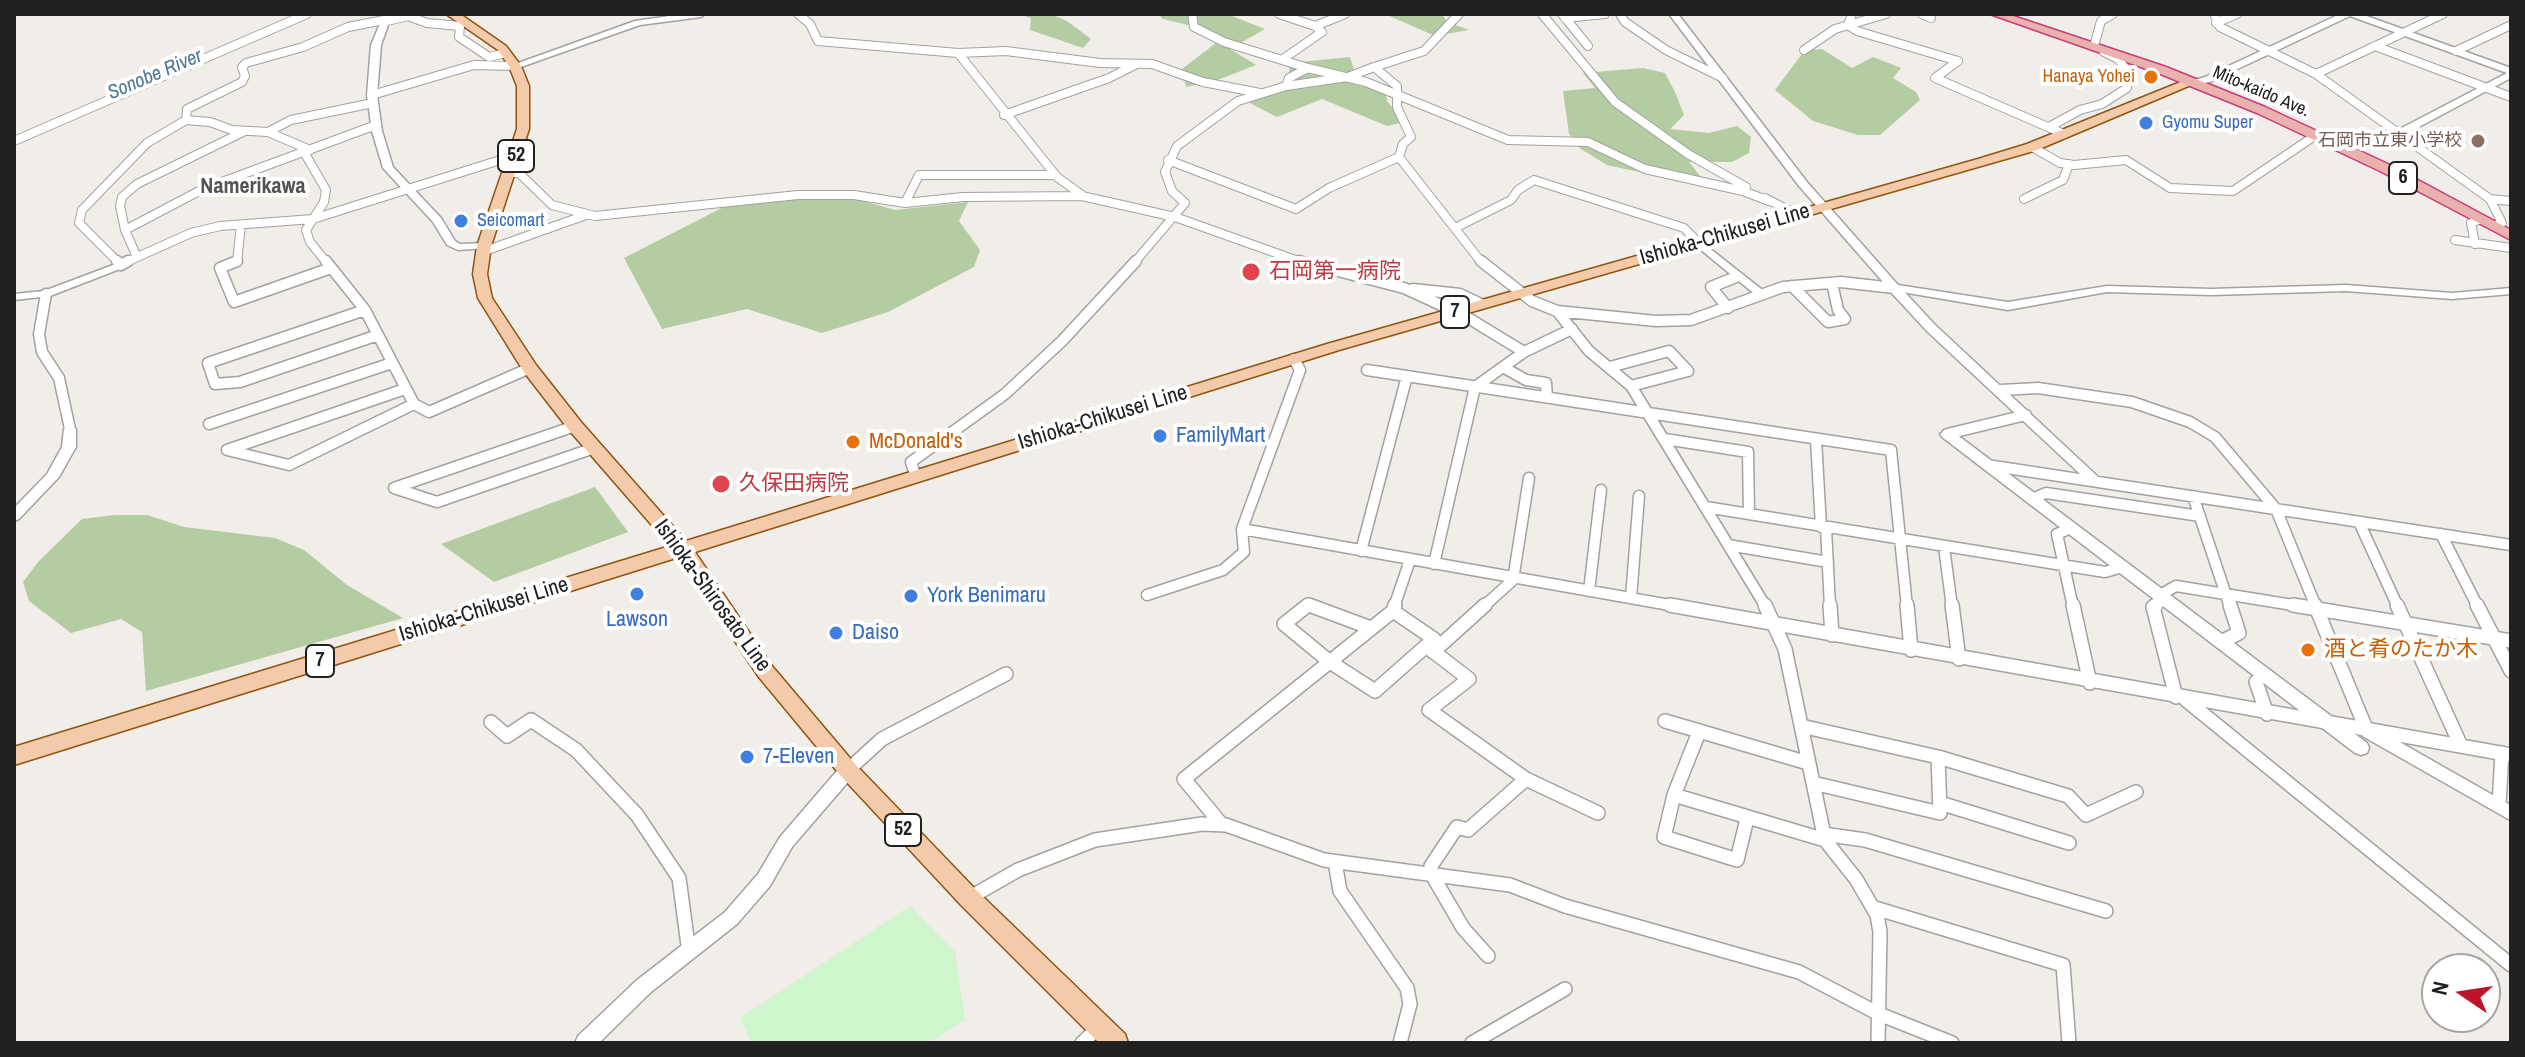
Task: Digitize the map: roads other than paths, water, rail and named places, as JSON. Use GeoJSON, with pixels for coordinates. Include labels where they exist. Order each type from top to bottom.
{"type":"FeatureCollection","features":[{"type":"Feature","properties":{"kind":"highway","name":"6"},"geometry":{"type":"LineString","coordinates":[[1996,14],[2192,82]]}},
{"type":"Feature","properties":{"kind":"highway","name":"Mito-kaido Ave."},"geometry":{"type":"LineString","coordinates":[[2192,82],[2316,135],[2511,236]]}},
{"type":"Feature","properties":{"kind":"main road","name":"Ishioka-Shirosato Line"},"geometry":{"type":"LineString","coordinates":[[452,14],[486,35],[506,53],[515,66],[525,110],[516,155],[483,249],[480,274],[485,298],[530,368],[575,426],[683,549],[765,671],[848,770],[969,898],[1116,1043]]}},
{"type":"Feature","properties":{"kind":"main road","name":"Ishioka-Chikusei Line"},"geometry":{"type":"LineString","coordinates":[[14,756],[1294,359],[2032,147],[2056,131],[2192,82]]}},
{"type":"Feature","properties":{"kind":"street"},"geometry":{"type":"LineString","coordinates":[[14,141],[307,14]]}},
{"type":"Feature","properties":{"kind":"street"},"geometry":{"type":"LineString","coordinates":[[474,65],[515,66],[638,23],[701,14]]}},
{"type":"Feature","properties":{"kind":"street"},"geometry":{"type":"LineString","coordinates":[[798,14],[810,24],[818,41],[958,53],[1006,51],[1100,63],[1139,62],[1177,70],[1203,82],[1260,93]]}},
{"type":"Feature","properties":{"kind":"street"},"geometry":{"type":"LineString","coordinates":[[1192,14],[1194,27],[1224,42],[1348,77],[1508,140],[1588,142],[1645,169],[1717,184],[1769,201]]}},
{"type":"Feature","properties":{"kind":"street"},"geometry":{"type":"LineString","coordinates":[[1279,14],[1315,26],[1322,32],[1283,59]]}},
{"type":"Feature","properties":{"kind":"street"},"geometry":{"type":"LineString","coordinates":[[1315,26],[1345,14]]}},
{"type":"Feature","properties":{"kind":"street"},"geometry":{"type":"LineString","coordinates":[[916,477],[911,462],[1005,394],[1073,329],[1175,217],[1185,203],[1167,183],[1165,172],[1177,146],[1238,101],[1286,86],[1348,77],[1424,51],[1459,14]]}},
{"type":"Feature","properties":{"kind":"street"},"geometry":{"type":"LineString","coordinates":[[1542,14],[1615,102],[1688,154],[1796,214]]}},
{"type":"Feature","properties":{"kind":"street"},"geometry":{"type":"LineString","coordinates":[[1563,16],[1605,14]]}},
{"type":"Feature","properties":{"kind":"street"},"geometry":{"type":"LineString","coordinates":[[1620,14],[1625,22],[1666,50],[1711,75],[1723,78]]}},
{"type":"Feature","properties":{"kind":"street"},"geometry":{"type":"LineString","coordinates":[[1673,14],[1824,207],[1894,288],[1931,328],[2001,390],[2095,481]]}},
{"type":"Feature","properties":{"kind":"street"},"geometry":{"type":"LineString","coordinates":[[1848,25],[1852,14]]}},
{"type":"Feature","properties":{"kind":"street"},"geometry":{"type":"LineString","coordinates":[[1804,50],[1814,40],[1848,25],[1886,14]]}},
{"type":"Feature","properties":{"kind":"street"},"geometry":{"type":"LineString","coordinates":[[1922,14],[1931,18]]}},
{"type":"Feature","properties":{"kind":"street"},"geometry":{"type":"LineString","coordinates":[[1848,25],[1867,34],[1958,61],[1935,78],[2056,131],[2080,110],[2102,104],[2127,88],[2126,69],[2099,48],[2101,21],[2113,14]]}},
{"type":"Feature","properties":{"kind":"street"},"geometry":{"type":"LineString","coordinates":[[2215,18],[2237,14]]}},
{"type":"Feature","properties":{"kind":"street"},"geometry":{"type":"LineString","coordinates":[[2192,82],[2207,80],[2331,14]]}},
{"type":"Feature","properties":{"kind":"street"},"geometry":{"type":"LineString","coordinates":[[2267,47],[2347,14]]}},
{"type":"Feature","properties":{"kind":"street"},"geometry":{"type":"LineString","coordinates":[[2353,14],[2511,73]]}},
{"type":"Feature","properties":{"kind":"street"},"geometry":{"type":"LineString","coordinates":[[2316,74],[2443,14]]}},
{"type":"Feature","properties":{"kind":"street"},"geometry":{"type":"LineString","coordinates":[[186,120],[187,109],[242,82],[245,76],[242,67],[246,63],[303,47],[348,27],[385,18],[408,16],[427,23],[460,26],[459,37],[489,57]]}},
{"type":"Feature","properties":{"kind":"street"},"geometry":{"type":"LineString","coordinates":[[1563,16],[1588,46]]}},
{"type":"Feature","properties":{"kind":"street"},"geometry":{"type":"LineString","coordinates":[[385,18],[376,45],[372,99],[388,168],[437,220],[451,243],[458,247],[483,249],[586,215],[798,195],[854,195],[905,203],[963,197],[1082,196],[1175,217],[1298,263],[1404,288],[1460,294],[1481,304]]}},
{"type":"Feature","properties":{"kind":"street"},"geometry":{"type":"LineString","coordinates":[[2215,18],[2316,74],[2396,135],[2490,199],[2511,201]]}},
{"type":"Feature","properties":{"kind":"street"},"geometry":{"type":"LineString","coordinates":[[2456,51],[2511,25]]}},
{"type":"Feature","properties":{"kind":"street"},"geometry":{"type":"LineString","coordinates":[[2375,46],[2511,97]]}},
{"type":"Feature","properties":{"kind":"street"},"geometry":{"type":"LineString","coordinates":[[268,132],[291,120],[372,99],[506,53]]}},
{"type":"Feature","properties":{"kind":"street"},"geometry":{"type":"LineString","coordinates":[[958,53],[1004,115],[1055,175],[1082,196]]}},
{"type":"Feature","properties":{"kind":"street"},"geometry":{"type":"LineString","coordinates":[[1004,115],[1109,78],[1139,62]]}},
{"type":"Feature","properties":{"kind":"street"},"geometry":{"type":"LineString","coordinates":[[1168,160],[1296,209],[1329,188],[1399,157],[1403,144],[1411,137],[1397,107],[1400,96],[1397,86],[1374,67]]}},
{"type":"Feature","properties":{"kind":"street"},"geometry":{"type":"LineString","coordinates":[[1286,86],[1289,78],[1308,68]]}},
{"type":"Feature","properties":{"kind":"street"},"geometry":{"type":"LineString","coordinates":[[2396,135],[2511,73]]}},
{"type":"Feature","properties":{"kind":"street"},"geometry":{"type":"LineString","coordinates":[[121,265],[79,223],[82,210],[147,143],[186,120],[268,132],[307,151],[319,173],[326,190],[324,202],[306,230],[309,240],[365,310],[414,404],[429,412],[530,368]]}},
{"type":"Feature","properties":{"kind":"street"},"geometry":{"type":"LineString","coordinates":[[125,230],[203,189],[376,125]]}},
{"type":"Feature","properties":{"kind":"street"},"geometry":{"type":"LineString","coordinates":[[137,257],[125,230],[120,206],[125,193],[248,130]]}},
{"type":"Feature","properties":{"kind":"street"},"geometry":{"type":"LineString","coordinates":[[2032,147],[2069,164],[2117,158],[2126,160],[2170,188],[2233,191],[2316,135]]}},
{"type":"Feature","properties":{"kind":"street"},"geometry":{"type":"LineString","coordinates":[[14,297],[46,294],[191,233],[313,219],[516,155]]}},
{"type":"Feature","properties":{"kind":"street"},"geometry":{"type":"LineString","coordinates":[[1399,157],[1483,264],[1532,301],[1557,311],[1668,321],[1710,316],[1761,294],[1792,286],[1832,283],[1894,288],[2008,306],[2107,289],[2211,292],[2346,288],[2452,296],[2511,291]]}},
{"type":"Feature","properties":{"kind":"street"},"geometry":{"type":"LineString","coordinates":[[2024,199],[2063,180],[2069,164]]}},
{"type":"Feature","properties":{"kind":"street"},"geometry":{"type":"LineString","coordinates":[[510,173],[519,173],[552,205],[586,215]]}},
{"type":"Feature","properties":{"kind":"street"},"geometry":{"type":"LineString","coordinates":[[905,203],[919,175],[1055,175]]}},
{"type":"Feature","properties":{"kind":"street"},"geometry":{"type":"LineString","coordinates":[[1717,184],[1725,175]]}},
{"type":"Feature","properties":{"kind":"street"},"geometry":{"type":"LineString","coordinates":[[1457,227],[1511,200],[1518,190],[1534,180],[1684,228],[1761,294]]}},
{"type":"Feature","properties":{"kind":"street"},"geometry":{"type":"LineString","coordinates":[[2475,244],[2471,223],[2502,223],[2490,199]]}},
{"type":"Feature","properties":{"kind":"street"},"geometry":{"type":"LineString","coordinates":[[241,225],[237,262],[220,268],[234,302],[331,268]]}},
{"type":"Feature","properties":{"kind":"street"},"geometry":{"type":"LineString","coordinates":[[2455,240],[2511,248]]}},
{"type":"Feature","properties":{"kind":"street"},"geometry":{"type":"LineString","coordinates":[[1728,308],[1711,287],[1736,277]]}},
{"type":"Feature","properties":{"kind":"street"},"geometry":{"type":"LineString","coordinates":[[1792,286],[1828,322],[1845,319],[1838,310],[1832,283]]}},
{"type":"Feature","properties":{"kind":"street"},"geometry":{"type":"LineString","coordinates":[[1404,288],[1524,352]]}},
{"type":"Feature","properties":{"kind":"street"},"geometry":{"type":"LineString","coordinates":[[14,516],[52,477],[69,447],[70,429],[59,378],[42,352],[39,334],[46,294]]}},
{"type":"Feature","properties":{"kind":"street"},"geometry":{"type":"LineString","coordinates":[[365,310],[208,363],[215,384],[240,382],[378,335]]}},
{"type":"Feature","properties":{"kind":"street"},"geometry":{"type":"LineString","coordinates":[[1557,311],[1589,351],[1631,386],[1776,624],[1785,649],[1824,837],[1875,908],[1880,932],[1878,1043]]}},
{"type":"Feature","properties":{"kind":"street"},"geometry":{"type":"LineString","coordinates":[[1434,564],[1475,387],[1524,352],[1572,329]]}},
{"type":"Feature","properties":{"kind":"street"},"geometry":{"type":"LineString","coordinates":[[1610,367],[1669,351],[1688,371],[1631,386]]}},
{"type":"Feature","properties":{"kind":"street"},"geometry":{"type":"LineString","coordinates":[[1147,595],[1223,570],[1244,552],[1242,529],[1300,370],[1294,359]]}},
{"type":"Feature","properties":{"kind":"street"},"geometry":{"type":"LineString","coordinates":[[209,424],[392,363]]}},
{"type":"Feature","properties":{"kind":"street"},"geometry":{"type":"LineString","coordinates":[[1503,367],[1526,380],[1546,383],[1547,397]]}},
{"type":"Feature","properties":{"kind":"street"},"geometry":{"type":"LineString","coordinates":[[1367,370],[1891,450],[1911,650]]}},
{"type":"Feature","properties":{"kind":"street"},"geometry":{"type":"LineString","coordinates":[[1361,551],[1407,376]]}},
{"type":"Feature","properties":{"kind":"street"},"geometry":{"type":"LineString","coordinates":[[1242,529],[2090,683],[2267,714],[2330,724],[2367,731],[2506,754],[2505,809],[2367,731],[2314,609],[2276,509],[2215,437],[2190,422],[2132,402],[2038,388],[2001,390]]}},
{"type":"Feature","properties":{"kind":"street"},"geometry":{"type":"LineString","coordinates":[[405,389],[227,450],[289,465],[414,404]]}},
{"type":"Feature","properties":{"kind":"street"},"geometry":{"type":"LineString","coordinates":[[1947,434],[2026,415]]}},
{"type":"Feature","properties":{"kind":"street"},"geometry":{"type":"LineString","coordinates":[[575,426],[394,488],[437,502],[594,448]]}},
{"type":"Feature","properties":{"kind":"street"},"geometry":{"type":"LineString","coordinates":[[1749,429],[1749,514]]}},
{"type":"Feature","properties":{"kind":"street"},"geometry":{"type":"LineString","coordinates":[[1947,434],[2361,748]]}},
{"type":"Feature","properties":{"kind":"street"},"geometry":{"type":"LineString","coordinates":[[1665,439],[1748,452]]}},
{"type":"Feature","properties":{"kind":"street"},"geometry":{"type":"LineString","coordinates":[[1816,439],[1832,635]]}},
{"type":"Feature","properties":{"kind":"street"},"geometry":{"type":"LineString","coordinates":[[1987,465],[2511,545]]}},
{"type":"Feature","properties":{"kind":"street"},"geometry":{"type":"LineString","coordinates":[[1371,628],[1308,605],[1284,624],[1330,662],[1375,691],[1513,580],[1529,478]]}},
{"type":"Feature","properties":{"kind":"street"},"geometry":{"type":"LineString","coordinates":[[2117,485],[2123,504]]}},
{"type":"Feature","properties":{"kind":"street"},"geometry":{"type":"LineString","coordinates":[[1589,591],[1601,490]]}},
{"type":"Feature","properties":{"kind":"street"},"geometry":{"type":"LineString","coordinates":[[2032,499],[2046,493],[2200,516]]}},
{"type":"Feature","properties":{"kind":"street"},"geometry":{"type":"LineString","coordinates":[[1631,598],[1639,496]]}},
{"type":"Feature","properties":{"kind":"street"},"geometry":{"type":"LineString","coordinates":[[2193,496],[2239,633],[2221,642]]}},
{"type":"Feature","properties":{"kind":"street"},"geometry":{"type":"LineString","coordinates":[[1706,507],[2105,572],[2122,567]]}},
{"type":"Feature","properties":{"kind":"street"},"geometry":{"type":"LineString","coordinates":[[2359,522],[2461,746]]}},
{"type":"Feature","properties":{"kind":"street"},"geometry":{"type":"LineString","coordinates":[[2071,528],[2057,534],[2090,683]]}},
{"type":"Feature","properties":{"kind":"street"},"geometry":{"type":"LineString","coordinates":[[2441,534],[2511,671]]}},
{"type":"Feature","properties":{"kind":"street"},"geometry":{"type":"LineString","coordinates":[[1728,545],[1828,562]]}},
{"type":"Feature","properties":{"kind":"street"},"geometry":{"type":"LineString","coordinates":[[1944,547],[1959,659]]}},
{"type":"Feature","properties":{"kind":"street"},"geometry":{"type":"LineString","coordinates":[[1222,825],[1184,779],[1393,611],[1410,560]]}},
{"type":"Feature","properties":{"kind":"street"},"geometry":{"type":"LineString","coordinates":[[2511,641],[2176,586],[2153,607],[2180,698],[2511,965]]}},
{"type":"Feature","properties":{"kind":"street"},"geometry":{"type":"LineString","coordinates":[[1393,611],[1434,639],[1430,649]]}},
{"type":"Feature","properties":{"kind":"street"},"geometry":{"type":"LineString","coordinates":[[1430,649],[1469,679],[1429,710],[1526,779],[1598,813]]}},
{"type":"Feature","properties":{"kind":"street"},"geometry":{"type":"LineString","coordinates":[[586,1043],[644,986],[689,954],[731,918],[764,880],[786,842],[848,770],[882,739],[1006,674]]}},
{"type":"Feature","properties":{"kind":"street"},"geometry":{"type":"LineString","coordinates":[[2256,682],[2267,714]]}},
{"type":"Feature","properties":{"kind":"street"},"geometry":{"type":"LineString","coordinates":[[491,722],[507,736],[531,720],[576,750],[637,815],[679,878],[689,954]]}},
{"type":"Feature","properties":{"kind":"street"},"geometry":{"type":"LineString","coordinates":[[1665,721],[1808,763]]}},
{"type":"Feature","properties":{"kind":"street"},"geometry":{"type":"LineString","coordinates":[[1801,726],[1938,757],[2068,796],[2086,815],[2136,792]]}},
{"type":"Feature","properties":{"kind":"street"},"geometry":{"type":"LineString","coordinates":[[1699,732],[1674,795],[1664,837],[1737,860],[1747,819]]}},
{"type":"Feature","properties":{"kind":"street"},"geometry":{"type":"LineString","coordinates":[[1813,783],[1940,813],[1938,757]]}},
{"type":"Feature","properties":{"kind":"street"},"geometry":{"type":"LineString","coordinates":[[1488,956],[1463,928],[1431,873],[1431,866],[1457,827],[1468,830],[1526,779]]}},
{"type":"Feature","properties":{"kind":"street"},"geometry":{"type":"LineString","coordinates":[[1674,795],[1747,819],[1824,837],[1865,840],[2106,911]]}},
{"type":"Feature","properties":{"kind":"street"},"geometry":{"type":"LineString","coordinates":[[1940,803],[2069,843]]}},
{"type":"Feature","properties":{"kind":"street"},"geometry":{"type":"LineString","coordinates":[[969,898],[1018,870],[1074,846],[1135,833],[1222,825],[1246,829],[1335,862],[1510,885],[1565,906],[1799,972],[1879,1014],[1952,1043]]}},
{"type":"Feature","properties":{"kind":"street"},"geometry":{"type":"LineString","coordinates":[[1335,862],[1340,891],[1407,988],[1410,1004],[1400,1043]]}},
{"type":"Feature","properties":{"kind":"street"},"geometry":{"type":"LineString","coordinates":[[1875,908],[2063,965],[2069,1043]]}},
{"type":"Feature","properties":{"kind":"street"},"geometry":{"type":"LineString","coordinates":[[1472,1043],[1565,989]]}},
{"type":"Feature","properties":{"kind":"street"},"geometry":{"type":"LineString","coordinates":[[1082,1043],[1099,1027]]}},
{"type":"Feature","properties":{"kind":"place","name":"Hanaya Yohei"},"geometry":{"type":"Point","coordinates":[2151,77]}},
{"type":"Feature","properties":{"kind":"place","name":"Gyomu Super"},"geometry":{"type":"Point","coordinates":[2146,123]}},
{"type":"Feature","properties":{"kind":"place","name":"石岡市立東小学校"},"geometry":{"type":"Point","coordinates":[2478,141]}},
{"type":"Feature","properties":{"kind":"place","name":"Seicomart"},"geometry":{"type":"Point","coordinates":[461,221]}},
{"type":"Feature","properties":{"kind":"place","name":"石岡第一病院"},"geometry":{"type":"Point","coordinates":[1251,272]}},
{"type":"Feature","properties":{"kind":"place","name":"FamilyMart"},"geometry":{"type":"Point","coordinates":[1160,436]}},
{"type":"Feature","properties":{"kind":"place","name":"McDonald's"},"geometry":{"type":"Point","coordinates":[853,442]}},
{"type":"Feature","properties":{"kind":"place","name":"久保田病院"},"geometry":{"type":"Point","coordinates":[721,484]}},
{"type":"Feature","properties":{"kind":"place","name":"Lawson"},"geometry":{"type":"Point","coordinates":[637,594]}},
{"type":"Feature","properties":{"kind":"place","name":"York Benimaru"},"geometry":{"type":"Point","coordinates":[911,596]}},
{"type":"Feature","properties":{"kind":"place","name":"Daiso"},"geometry":{"type":"Point","coordinates":[836,633]}},
{"type":"Feature","properties":{"kind":"place","name":"酒と肴のたか木"},"geometry":{"type":"Point","coordinates":[2308,650]}},
{"type":"Feature","properties":{"kind":"place","name":"7-Eleven"},"geometry":{"type":"Point","coordinates":[747,757]}},
{"type":"Feature","properties":{"kind":"district","name":"Namerikawa"},"geometry":{"type":"Point","coordinates":[253,187]}},
{"type":"Feature","properties":{"kind":"water label","name":"Sonobe River"},"geometry":{"type":"Point","coordinates":[155,75]}}]}
